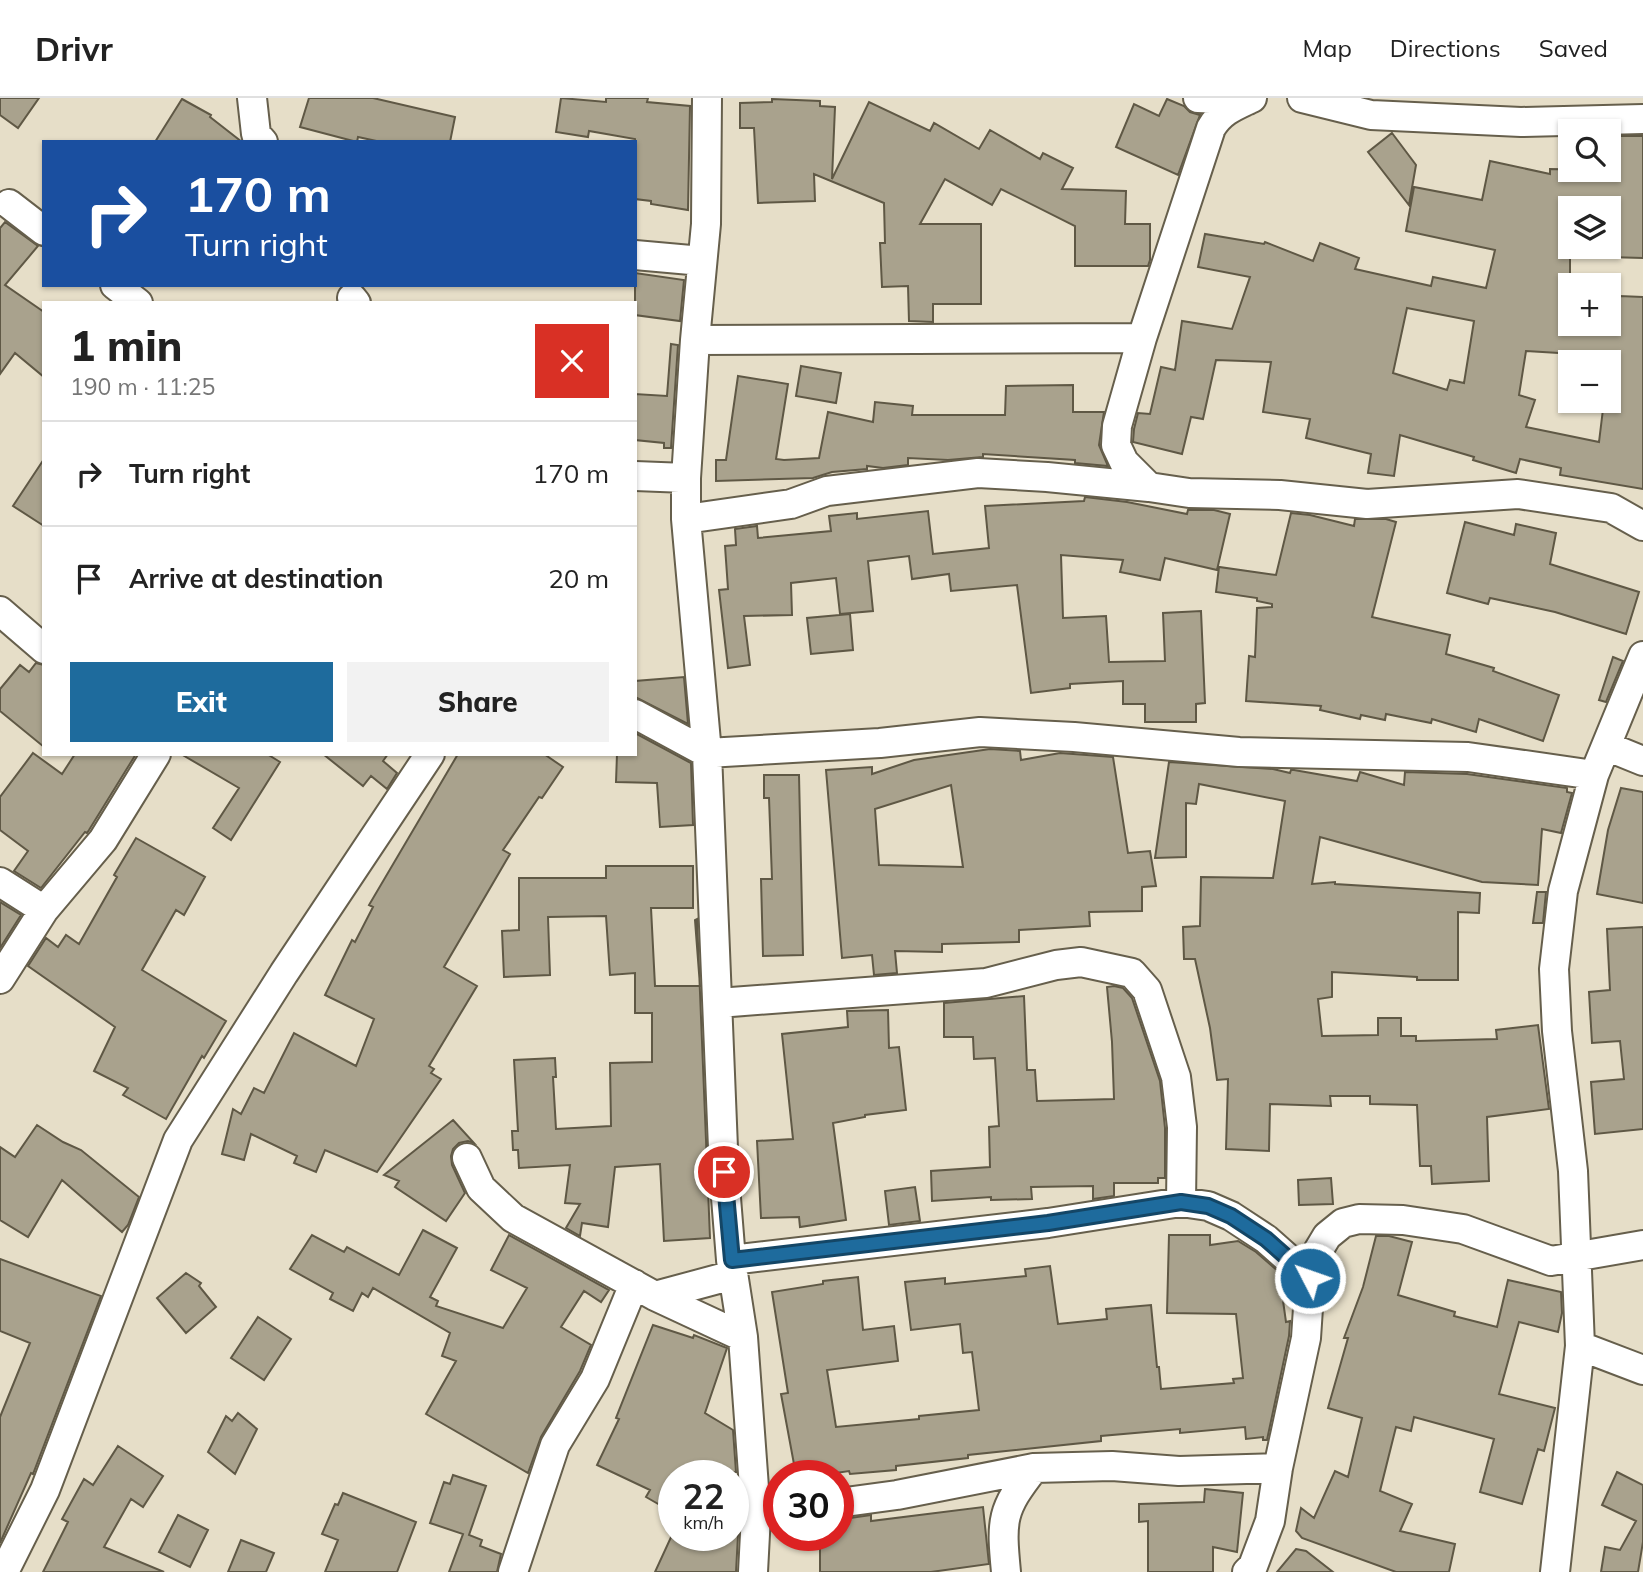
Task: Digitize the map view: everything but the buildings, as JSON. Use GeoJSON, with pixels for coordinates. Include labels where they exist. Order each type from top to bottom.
{"type":"FeatureCollection","features":[{"type":"Feature","properties":{"kind":"street"},"geometry":{"type":"LineString","coordinates":[[252,98],[256,134],[261,140]]}},
{"type":"Feature","properties":{"kind":"street"},"geometry":{"type":"LineString","coordinates":[[706,98],[706,224],[695,340],[686,519],[707,753],[724,1172],[732,1268],[763,1484]]}},
{"type":"Feature","properties":{"kind":"street"},"geometry":{"type":"LineString","coordinates":[[1198,98],[1250,99]]}},
{"type":"Feature","properties":{"kind":"street"},"geometry":{"type":"LineString","coordinates":[[1302,98],[1371,115],[1473,109],[1521,122],[1643,119]]}},
{"type":"Feature","properties":{"kind":"street"},"geometry":{"type":"LineString","coordinates":[[1149,487],[1124,463],[1116,445],[1118,426],[1142,338],[1211,128],[1217,118],[1227,110],[1250,99]]}},
{"type":"Feature","properties":{"kind":"street"},"geometry":{"type":"LineString","coordinates":[[9,204],[42,229]]}},
{"type":"Feature","properties":{"kind":"street"},"geometry":{"type":"LineString","coordinates":[[637,255],[702,261]]}},
{"type":"Feature","properties":{"kind":"street"},"geometry":{"type":"LineString","coordinates":[[118,287],[135,301]]}},
{"type":"Feature","properties":{"kind":"street"},"geometry":{"type":"LineString","coordinates":[[695,340],[1142,338]]}},
{"type":"Feature","properties":{"kind":"street"},"geometry":{"type":"LineString","coordinates":[[686,519],[791,504],[827,491],[978,473],[1047,477],[1188,493],[1280,495],[1367,504],[1518,494],[1611,508],[1643,526]]}},
{"type":"Feature","properties":{"kind":"street"},"geometry":{"type":"LineString","coordinates":[[637,476],[686,478]]}},
{"type":"Feature","properties":{"kind":"street"},"geometry":{"type":"LineString","coordinates":[[0,611],[42,647]]}},
{"type":"Feature","properties":{"kind":"street"},"geometry":{"type":"LineString","coordinates":[[1555,1572],[1580,1346],[1573,1171],[1557,1031],[1553,969],[1563,891],[1594,775],[1643,656]]}},
{"type":"Feature","properties":{"kind":"street"},"geometry":{"type":"LineString","coordinates":[[637,715],[707,753],[880,743],[980,732],[1074,737],[1239,752],[1468,757],[1594,775]]}},
{"type":"Feature","properties":{"kind":"street"},"geometry":{"type":"LineString","coordinates":[[1606,746],[1643,761]]}},
{"type":"Feature","properties":{"kind":"street"},"geometry":{"type":"LineString","coordinates":[[0,979],[44,909],[103,840],[155,756]]}},
{"type":"Feature","properties":{"kind":"street"},"geometry":{"type":"LineString","coordinates":[[4,1572],[45,1490],[178,1140],[284,973],[429,756]]}},
{"type":"Feature","properties":{"kind":"street"},"geometry":{"type":"LineString","coordinates":[[0,882],[44,909]]}},
{"type":"Feature","properties":{"kind":"street"},"geometry":{"type":"LineString","coordinates":[[718,1003],[986,983],[1056,965],[1081,962],[1132,973],[1147,990],[1177,1077],[1182,1127],[1181,1202]]}},
{"type":"Feature","properties":{"kind":"street"},"geometry":{"type":"LineString","coordinates":[[467,1158],[481,1188],[513,1218],[645,1290],[743,1337]]}},
{"type":"Feature","properties":{"kind":"street"},"geometry":{"type":"LineString","coordinates":[[513,1572],[555,1446],[645,1290],[732,1268],[1181,1202],[1208,1206],[1231,1216],[1266,1239],[1310,1278]]}},
{"type":"Feature","properties":{"kind":"street"},"geometry":{"type":"LineString","coordinates":[[1247,1572],[1253,1566],[1270,1521],[1278,1468],[1306,1338],[1310,1278],[1318,1251],[1327,1236],[1343,1223],[1359,1220],[1403,1220],[1464,1229],[1551,1261],[1643,1245]]}},
{"type":"Feature","properties":{"kind":"street"},"geometry":{"type":"LineString","coordinates":[[1580,1346],[1643,1370]]}},
{"type":"Feature","properties":{"kind":"street"},"geometry":{"type":"LineString","coordinates":[[854,1501],[1034,1468],[1112,1466],[1179,1471],[1278,1468]]}},
{"type":"Feature","properties":{"kind":"street"},"geometry":{"type":"LineString","coordinates":[[1006,1572],[1003,1531],[1006,1510],[1014,1494],[1034,1468]]}},
{"type":"Feature","properties":{"kind":"street"},"geometry":{"type":"LineString","coordinates":[[753,1572],[763,1530]]}},
{"type":"Feature","properties":{"kind":"route"},"geometry":{"type":"LineString","coordinates":[[724,1172],[732,1260],[1048,1223],[1181,1202],[1208,1206],[1231,1216],[1266,1239],[1310,1278]]}}]}
